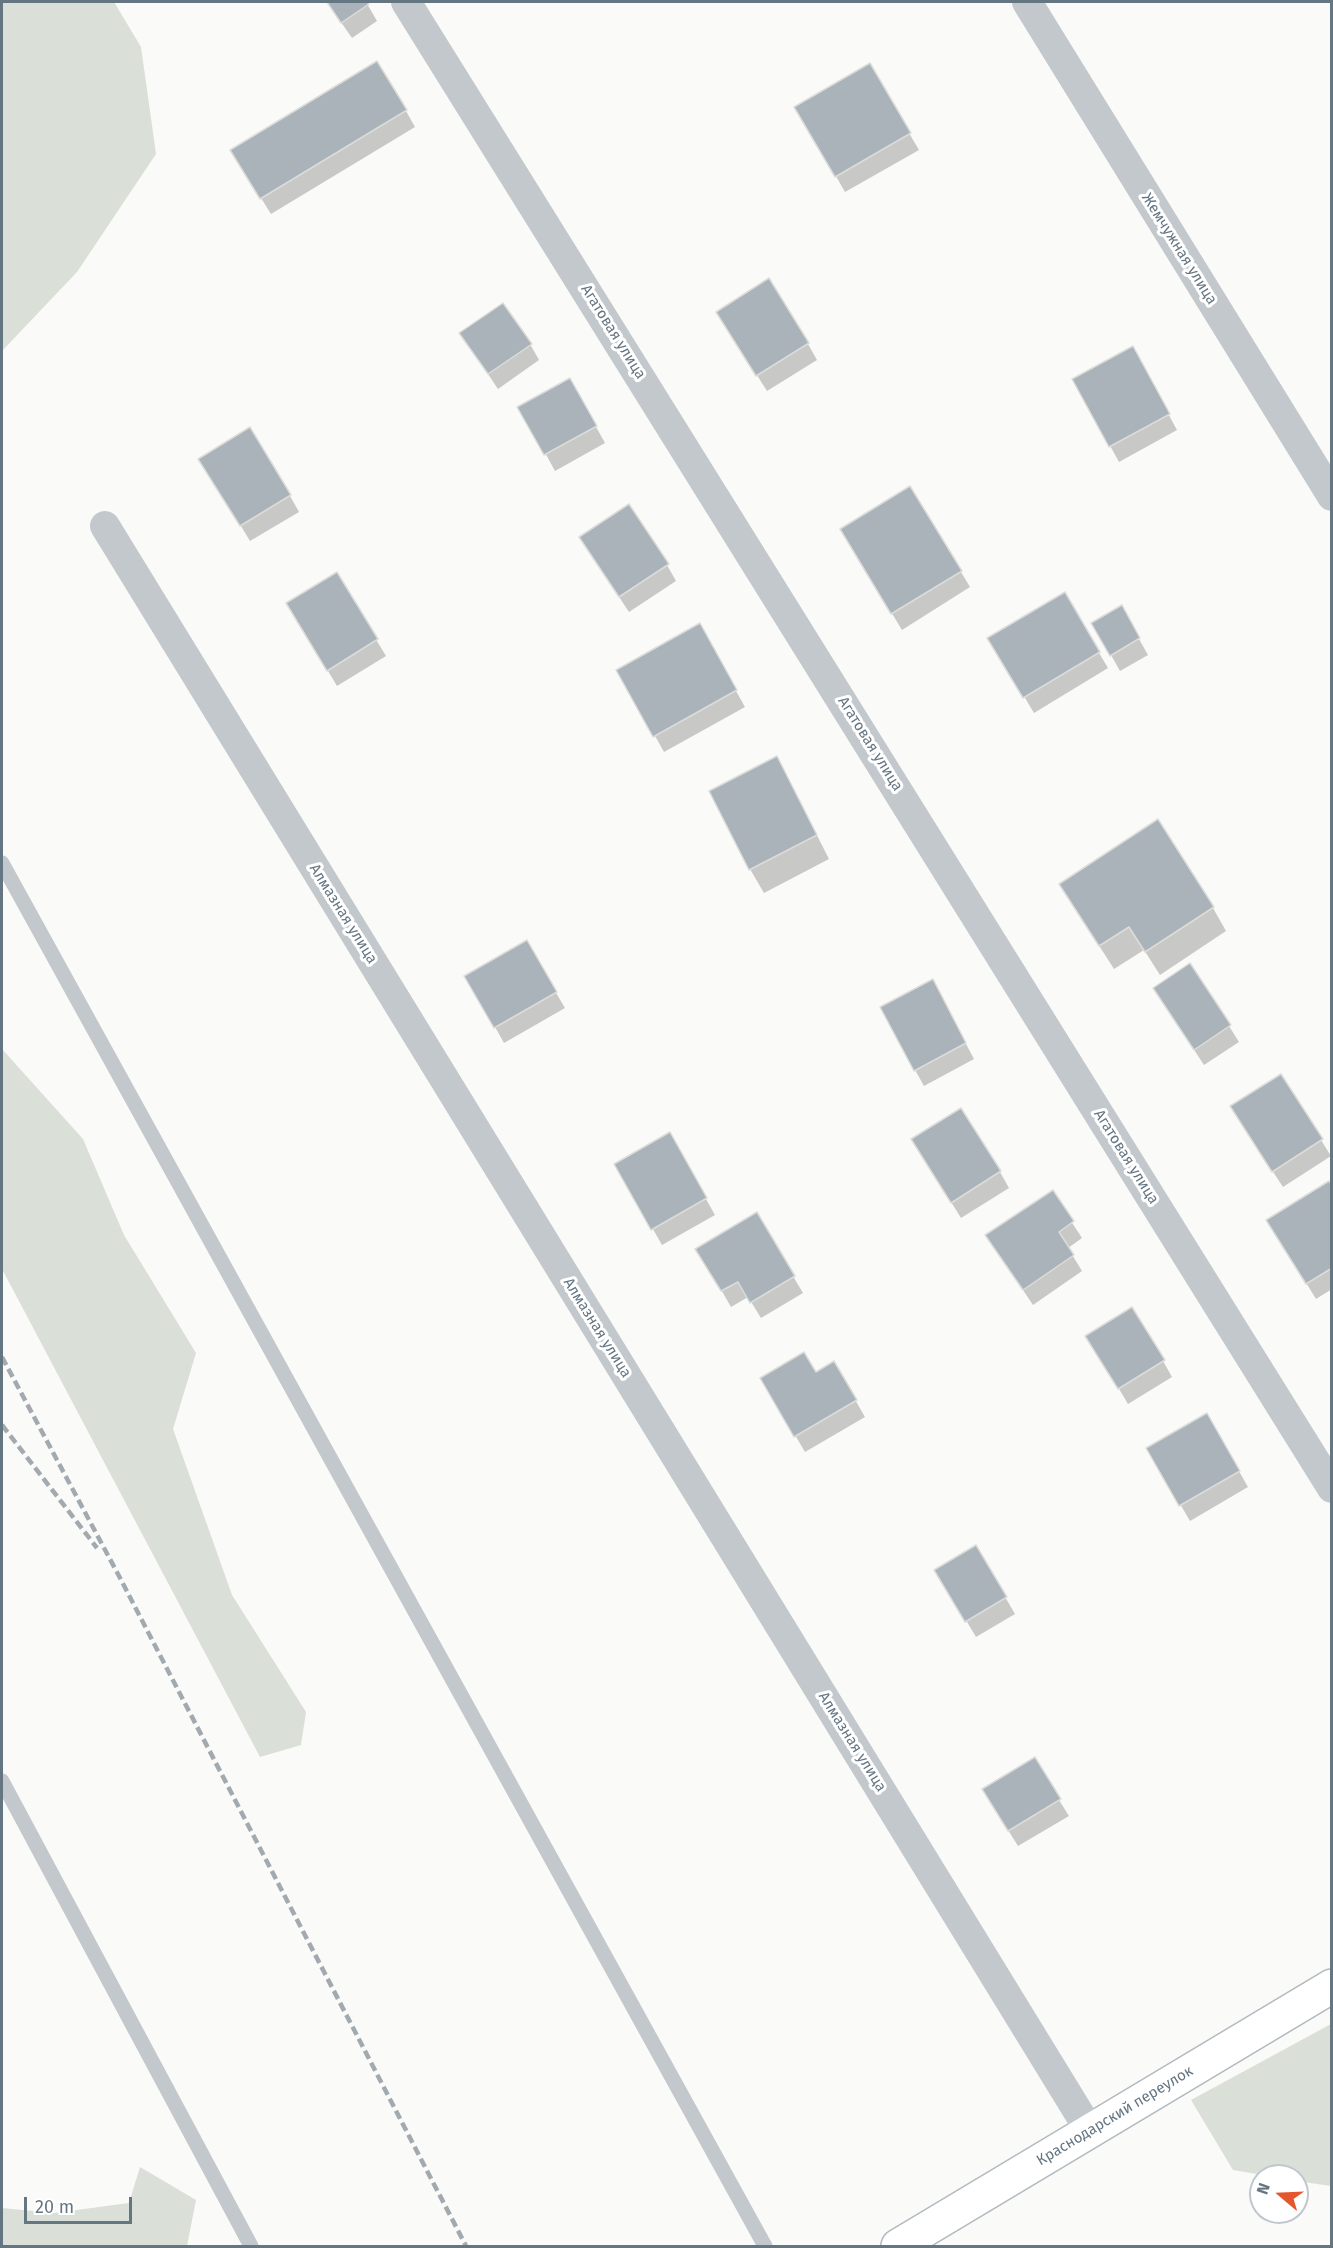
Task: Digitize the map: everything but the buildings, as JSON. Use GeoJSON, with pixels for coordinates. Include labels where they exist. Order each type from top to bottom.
{"type":"FeatureCollection","features":[{"type":"Feature","properties":{"kind":"street","name":"Агатовая улица"},"geometry":{"type":"LineString","coordinates":[[406,2],[1332,1488]]}},
{"type":"Feature","properties":{"kind":"street","name":"Жемчужная улица"},"geometry":{"type":"LineString","coordinates":[[1027,2],[1332,496]]}},
{"type":"Feature","properties":{"kind":"street","name":"Алмазная улица"},"geometry":{"type":"LineString","coordinates":[[105,526],[1090,2131]]}},
{"type":"Feature","properties":{"kind":"street","name":"Краснодарский переулок"},"geometry":{"type":"LineString","coordinates":[[898,2247],[1332,1986]]}},
{"type":"Feature","properties":{"kind":"lane"},"geometry":{"type":"LineString","coordinates":[[2,863],[765,2247]]}},
{"type":"Feature","properties":{"kind":"lane"},"geometry":{"type":"LineString","coordinates":[[2,1781],[251,2247]]}},
{"type":"Feature","properties":{"kind":"shaded area"},"geometry":{"type":"Polygon","coordinates":[[[2,2],[114,2],[141,47],[156,154],[77,272],[2,351],[2,2]]]}},
{"type":"Feature","properties":{"kind":"shaded area"},"geometry":{"type":"Polygon","coordinates":[[[2,1049],[83,1139],[124,1235],[196,1353],[173,1429],[232,1595],[306,1712],[301,1745],[260,1757],[2,1269],[2,1049]]]}},
{"type":"Feature","properties":{"kind":"shaded area"},"geometry":{"type":"Polygon","coordinates":[[[1331,2024],[1331,2186],[1309,2183],[1309,2164],[1249,2164],[1249,2173],[1233,2170],[1191,2100],[1331,2024]]]}},
{"type":"Feature","properties":{"kind":"shaded area"},"geometry":{"type":"Polygon","coordinates":[[[140,2167],[196,2200],[187,2246],[2,2246],[2,2208],[54,2213],[129,2203],[140,2167]]]}},
{"type":"Feature","properties":{"kind":"railway"},"geometry":{"type":"LineString","coordinates":[[2,1357],[119,1576],[466,2246]]}},
{"type":"Feature","properties":{"kind":"railway"},"geometry":{"type":"LineString","coordinates":[[2,1425],[97,1548]]}}]}
